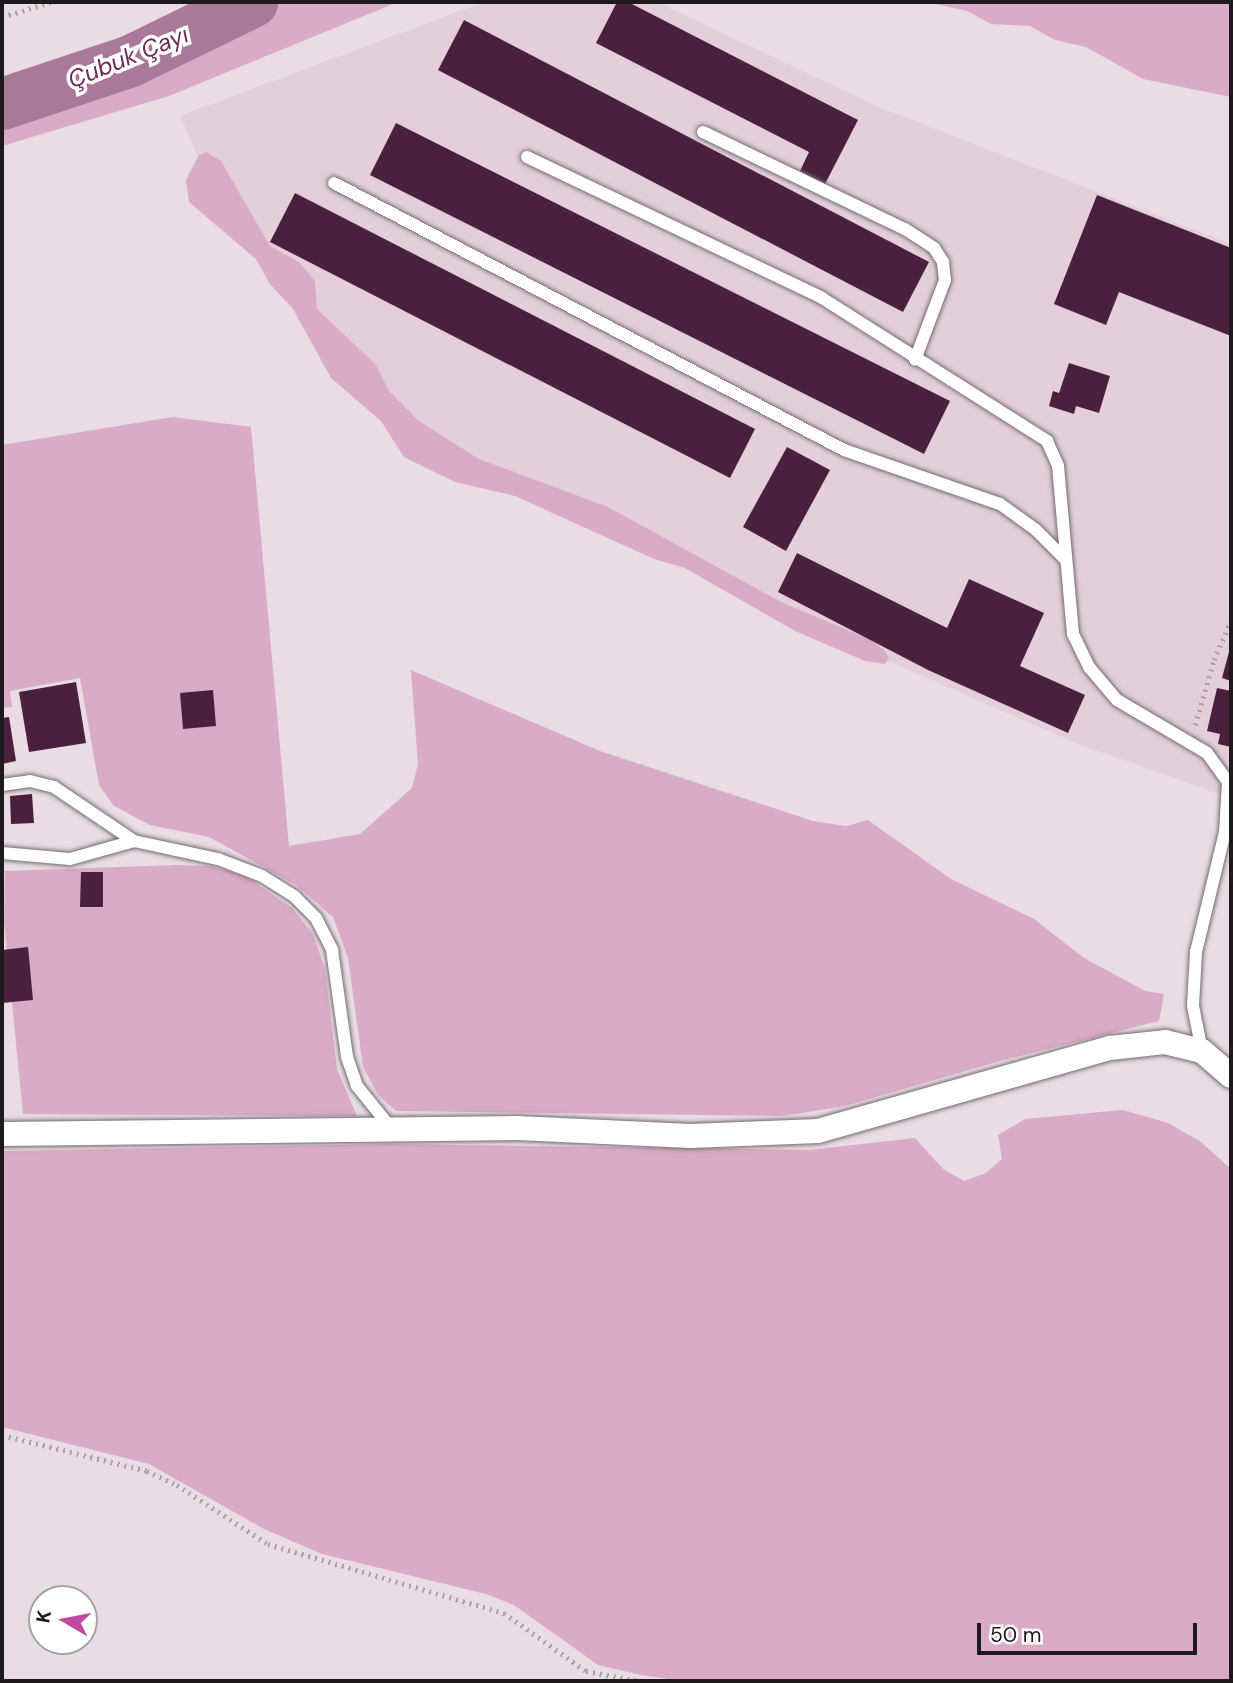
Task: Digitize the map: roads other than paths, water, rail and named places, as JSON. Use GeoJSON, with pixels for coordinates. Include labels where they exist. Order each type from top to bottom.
{"type":"FeatureCollection","features":[{"type":"Feature","properties":{"kind":"street"},"geometry":{"type":"LineString","coordinates":[[2,1134],[391,1129],[691,1136],[818,1131],[1110,1048],[1165,1042],[1202,1051],[1231,1076]]}},
{"type":"Feature","properties":{"kind":"lane"},"geometry":{"type":"LineString","coordinates":[[703,132],[905,229],[934,248],[943,262],[945,279],[915,360]]}},
{"type":"Feature","properties":{"kind":"lane"},"geometry":{"type":"LineString","coordinates":[[527,157],[822,298],[871,326],[915,360],[1031,426],[1047,441],[1058,466],[1073,634],[1102,687],[1191,742],[1219,765],[1228,782],[1225,832],[1196,953],[1193,1006],[1202,1051]]}},
{"type":"Feature","properties":{"kind":"lane"},"geometry":{"type":"LineString","coordinates":[[334,183],[844,450],[1000,504],[1036,530],[1066,560]]}},
{"type":"Feature","properties":{"kind":"lane"},"geometry":{"type":"LineString","coordinates":[[2,785],[30,781],[54,787],[134,841],[218,859],[262,876],[294,896],[316,918],[332,950],[346,1057],[357,1086],[391,1129]]}},
{"type":"Feature","properties":{"kind":"lane"},"geometry":{"type":"LineString","coordinates":[[2,853],[70,859],[134,841]]}},
{"type":"Feature","properties":{"kind":"waterway","name":"Çubuk Çayı"},"geometry":{"type":"LineString","coordinates":[[2,104],[131,61],[252,2]]}}]}
